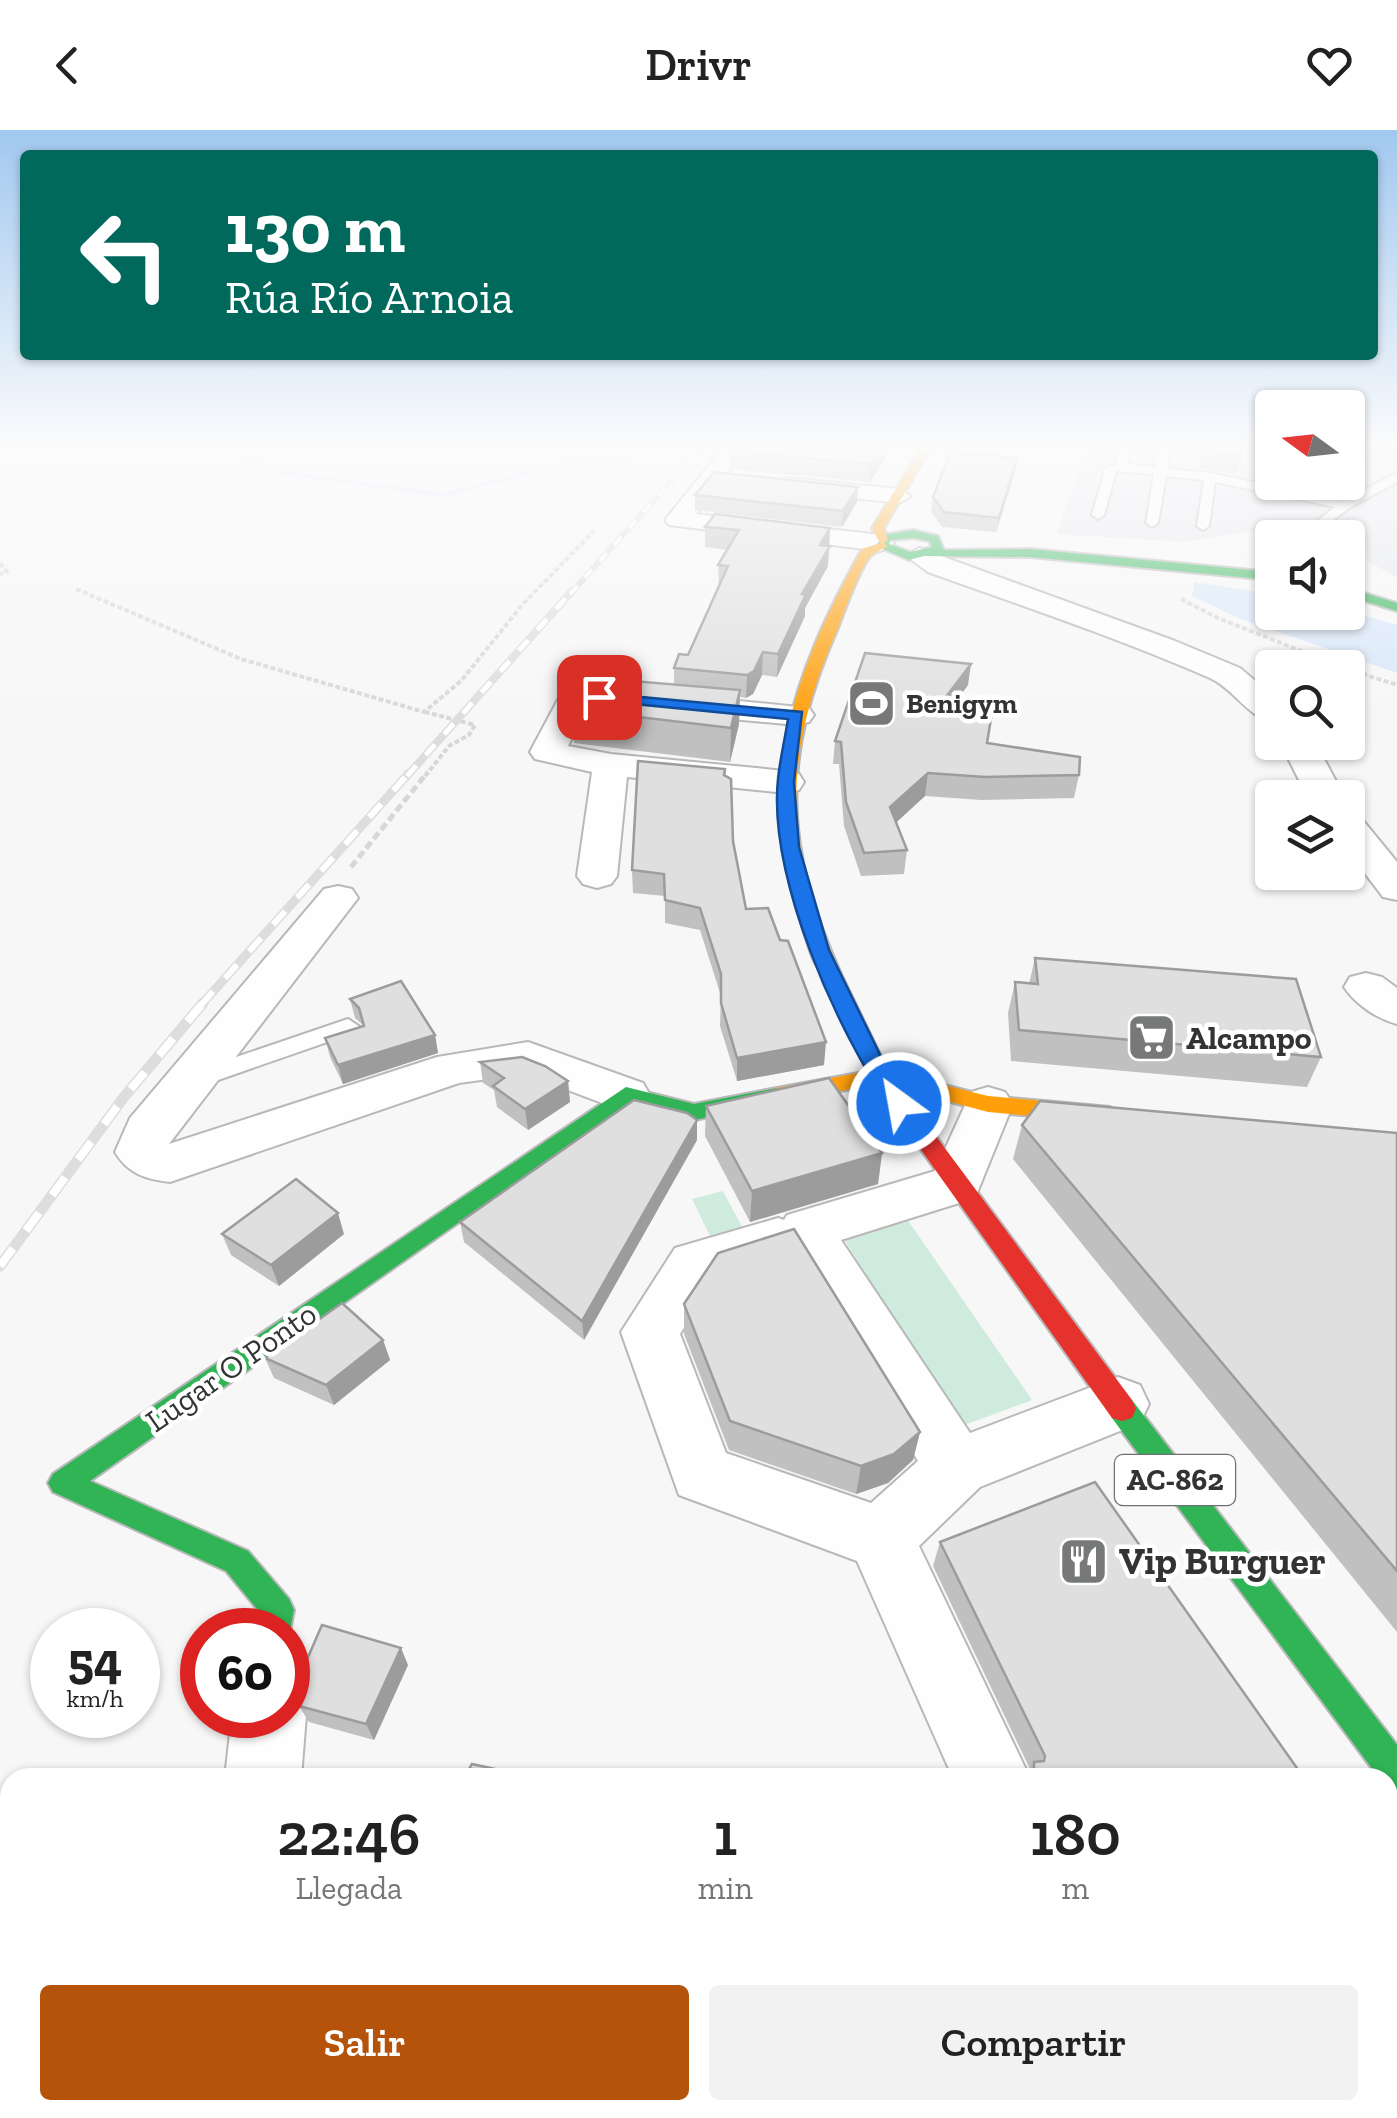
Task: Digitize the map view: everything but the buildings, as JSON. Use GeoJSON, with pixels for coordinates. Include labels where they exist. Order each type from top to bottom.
{"type":"FeatureCollection","features":[{"type":"Feature","properties":{"kind":"main road"},"geometry":{"type":"LineString","coordinates":[[882,543],[886,541]]}},
{"type":"Feature","properties":{"kind":"main road"},"geometry":{"type":"LineString","coordinates":[[907,541],[923,548],[1030,552],[1255,571]]}},
{"type":"Feature","properties":{"kind":"main road"},"geometry":{"type":"LineString","coordinates":[[918,541],[923,548]]}},
{"type":"Feature","properties":{"kind":"main road"},"geometry":{"type":"LineString","coordinates":[[856,580],[923,548],[1032,541]]}},
{"type":"Feature","properties":{"kind":"main road"},"geometry":{"type":"LineString","coordinates":[[1052,541],[1255,558]]}},
{"type":"Feature","properties":{"kind":"main road","name":"AC-862"},"geometry":{"type":"LineString","coordinates":[[882,543],[866,552],[797,715],[786,782],[790,847],[819,950],[880,1076],[1118,1404],[1393,1768]]}},
{"type":"Feature","properties":{"kind":"main road"},"geometry":{"type":"LineString","coordinates":[[1365,581],[1397,588]]}},
{"type":"Feature","properties":{"kind":"main road"},"geometry":{"type":"LineString","coordinates":[[1365,587],[1397,607]]}},
{"type":"Feature","properties":{"kind":"main road"},"geometry":{"type":"LineString","coordinates":[[626,1095],[694,1112],[880,1076],[988,1104],[1124,1116]]}},
{"type":"Feature","properties":{"kind":"main road","name":"Lugar O Ponto"},"geometry":{"type":"LineString","coordinates":[[276,1608],[237,1561],[63,1483],[626,1095]]}},
{"type":"Feature","properties":{"kind":"street"},"geometry":{"type":"LineString","coordinates":[[686,554],[696,541]]}},
{"type":"Feature","properties":{"kind":"street"},"geometry":{"type":"LineString","coordinates":[[863,541],[882,543]]}},
{"type":"Feature","properties":{"kind":"street"},"geometry":{"type":"LineString","coordinates":[[923,548],[938,566],[1164,647],[1229,675],[1255,697]]}},
{"type":"Feature","properties":{"kind":"street"},"geometry":{"type":"LineString","coordinates":[[786,782],[611,764],[547,752],[573,702],[599,697],[797,715]]}},
{"type":"Feature","properties":{"kind":"street"},"geometry":{"type":"LineString","coordinates":[[597,876],[611,764]]}},
{"type":"Feature","properties":{"kind":"street"},"geometry":{"type":"LineString","coordinates":[[1365,848],[1397,888]]}},
{"type":"Feature","properties":{"kind":"street"},"geometry":{"type":"LineString","coordinates":[[338,898],[148,1131],[141,1152],[154,1161],[170,1163],[454,1068],[528,1058],[626,1095]]}},
{"type":"Feature","properties":{"kind":"street"},"geometry":{"type":"LineString","coordinates":[[987,1768],[880,1538],[702,1474],[650,1332],[695,1264],[956,1184],[988,1104]]}},
{"type":"Feature","properties":{"kind":"street"},"geometry":{"type":"LineString","coordinates":[[806,1230],[957,1467]]}},
{"type":"Feature","properties":{"kind":"street"},"geometry":{"type":"LineString","coordinates":[[880,1538],[957,1467],[1118,1404]]}},
{"type":"Feature","properties":{"kind":"street"},"geometry":{"type":"LineString","coordinates":[[264,1768],[267,1738]]}},
{"type":"Feature","properties":{"kind":"lane"},"geometry":{"type":"LineString","coordinates":[[188,1082],[348,1026]]}},
{"type":"Feature","properties":{"kind":"path"},"geometry":{"type":"LineString","coordinates":[[424,712],[465,675],[514,613],[586,541]]}},
{"type":"Feature","properties":{"kind":"path"},"geometry":{"type":"LineString","coordinates":[[0,563],[7,572],[0,574]]}},
{"type":"Feature","properties":{"kind":"path"},"geometry":{"type":"LineString","coordinates":[[76,589],[241,659],[475,726],[469,735],[450,746],[362,852],[336,890],[338,898]]}},
{"type":"Feature","properties":{"kind":"path"},"geometry":{"type":"LineString","coordinates":[[1172,595],[1300,650]]}},
{"type":"Feature","properties":{"kind":"path"},"geometry":{"type":"LineString","coordinates":[[1365,674],[1397,685]]}},
{"type":"Feature","properties":{"kind":"shaded area"},"geometry":{"type":"Polygon","coordinates":[[[1365,541],[1397,541],[1397,577],[1365,556],[1365,541]]]}},
{"type":"Feature","properties":{"kind":"green space"},"geometry":{"type":"Polygon","coordinates":[[[723,1191],[743,1229],[711,1238],[692,1199],[723,1191]]]}},
{"type":"Feature","properties":{"kind":"green space"},"geometry":{"type":"Polygon","coordinates":[[[902,1212],[1032,1400],[962,1426],[840,1233],[902,1212]]]}},
{"type":"Feature","properties":{"kind":"water"},"geometry":{"type":"Polygon","coordinates":[[[1194,582],[1255,591],[1255,624],[1241,619],[1192,596],[1194,582]]]}},
{"type":"Feature","properties":{"kind":"water"},"geometry":{"type":"Polygon","coordinates":[[[1365,616],[1397,625],[1397,673],[1365,662],[1365,650],[1331,650],[1273,630],[1365,630],[1365,616]]]}},
{"type":"Feature","properties":{"kind":"railway"},"geometry":{"type":"LineString","coordinates":[[570,594],[618,541]]}},
{"type":"Feature","properties":{"kind":"railway"},"geometry":{"type":"LineString","coordinates":[[407,776],[572,591]]}},
{"type":"Feature","properties":{"kind":"railway"},"geometry":{"type":"LineString","coordinates":[[201,1005],[409,773]]}},
{"type":"Feature","properties":{"kind":"railway"},"geometry":{"type":"LineString","coordinates":[[0,1266],[124,1097],[203,1003]]}},
{"type":"Feature","properties":{"kind":"traffic: fast"},"geometry":{"type":"LineString","coordinates":[[885,541],[882,546],[909,556],[939,549],[935,541]]}},
{"type":"Feature","properties":{"kind":"traffic: fast"},"geometry":{"type":"LineString","coordinates":[[928,554],[1030,553],[1255,574]]}},
{"type":"Feature","properties":{"kind":"traffic: fast"},"geometry":{"type":"LineString","coordinates":[[1365,597],[1397,607]]}},
{"type":"Feature","properties":{"kind":"traffic: fast"},"geometry":{"type":"LineString","coordinates":[[276,1608],[237,1561],[63,1483],[626,1095],[694,1112],[777,1096]]}},
{"type":"Feature","properties":{"kind":"traffic: fast"},"geometry":{"type":"LineString","coordinates":[[1122,1409],[1393,1768]]}},
{"type":"Feature","properties":{"kind":"traffic: slow"},"geometry":{"type":"LineString","coordinates":[[831,974],[807,913],[791,847],[787,813],[790,746],[804,694],[838,612],[866,552],[882,546]]}},
{"type":"Feature","properties":{"kind":"traffic: slow"},"geometry":{"type":"LineString","coordinates":[[777,1096],[880,1076],[988,1104],[1110,1115]]}},
{"type":"Feature","properties":{"kind":"traffic: jam"},"geometry":{"type":"LineString","coordinates":[[831,974],[880,1076],[1122,1409]]}},
{"type":"Feature","properties":{"kind":"place","name":"Benigym"},"geometry":{"type":"Point","coordinates":[871,703]}},
{"type":"Feature","properties":{"kind":"place","name":"Alcampo"},"geometry":{"type":"Point","coordinates":[1151,1038]}},
{"type":"Feature","properties":{"kind":"place","name":"Vip Burguer"},"geometry":{"type":"Point","coordinates":[1084,1561]}},
{"type":"Feature","properties":{"kind":"route"},"geometry":{"type":"LineString","coordinates":[[599,697],[797,715],[786,782],[790,847],[819,950],[880,1076],[899,1103]]}}]}
